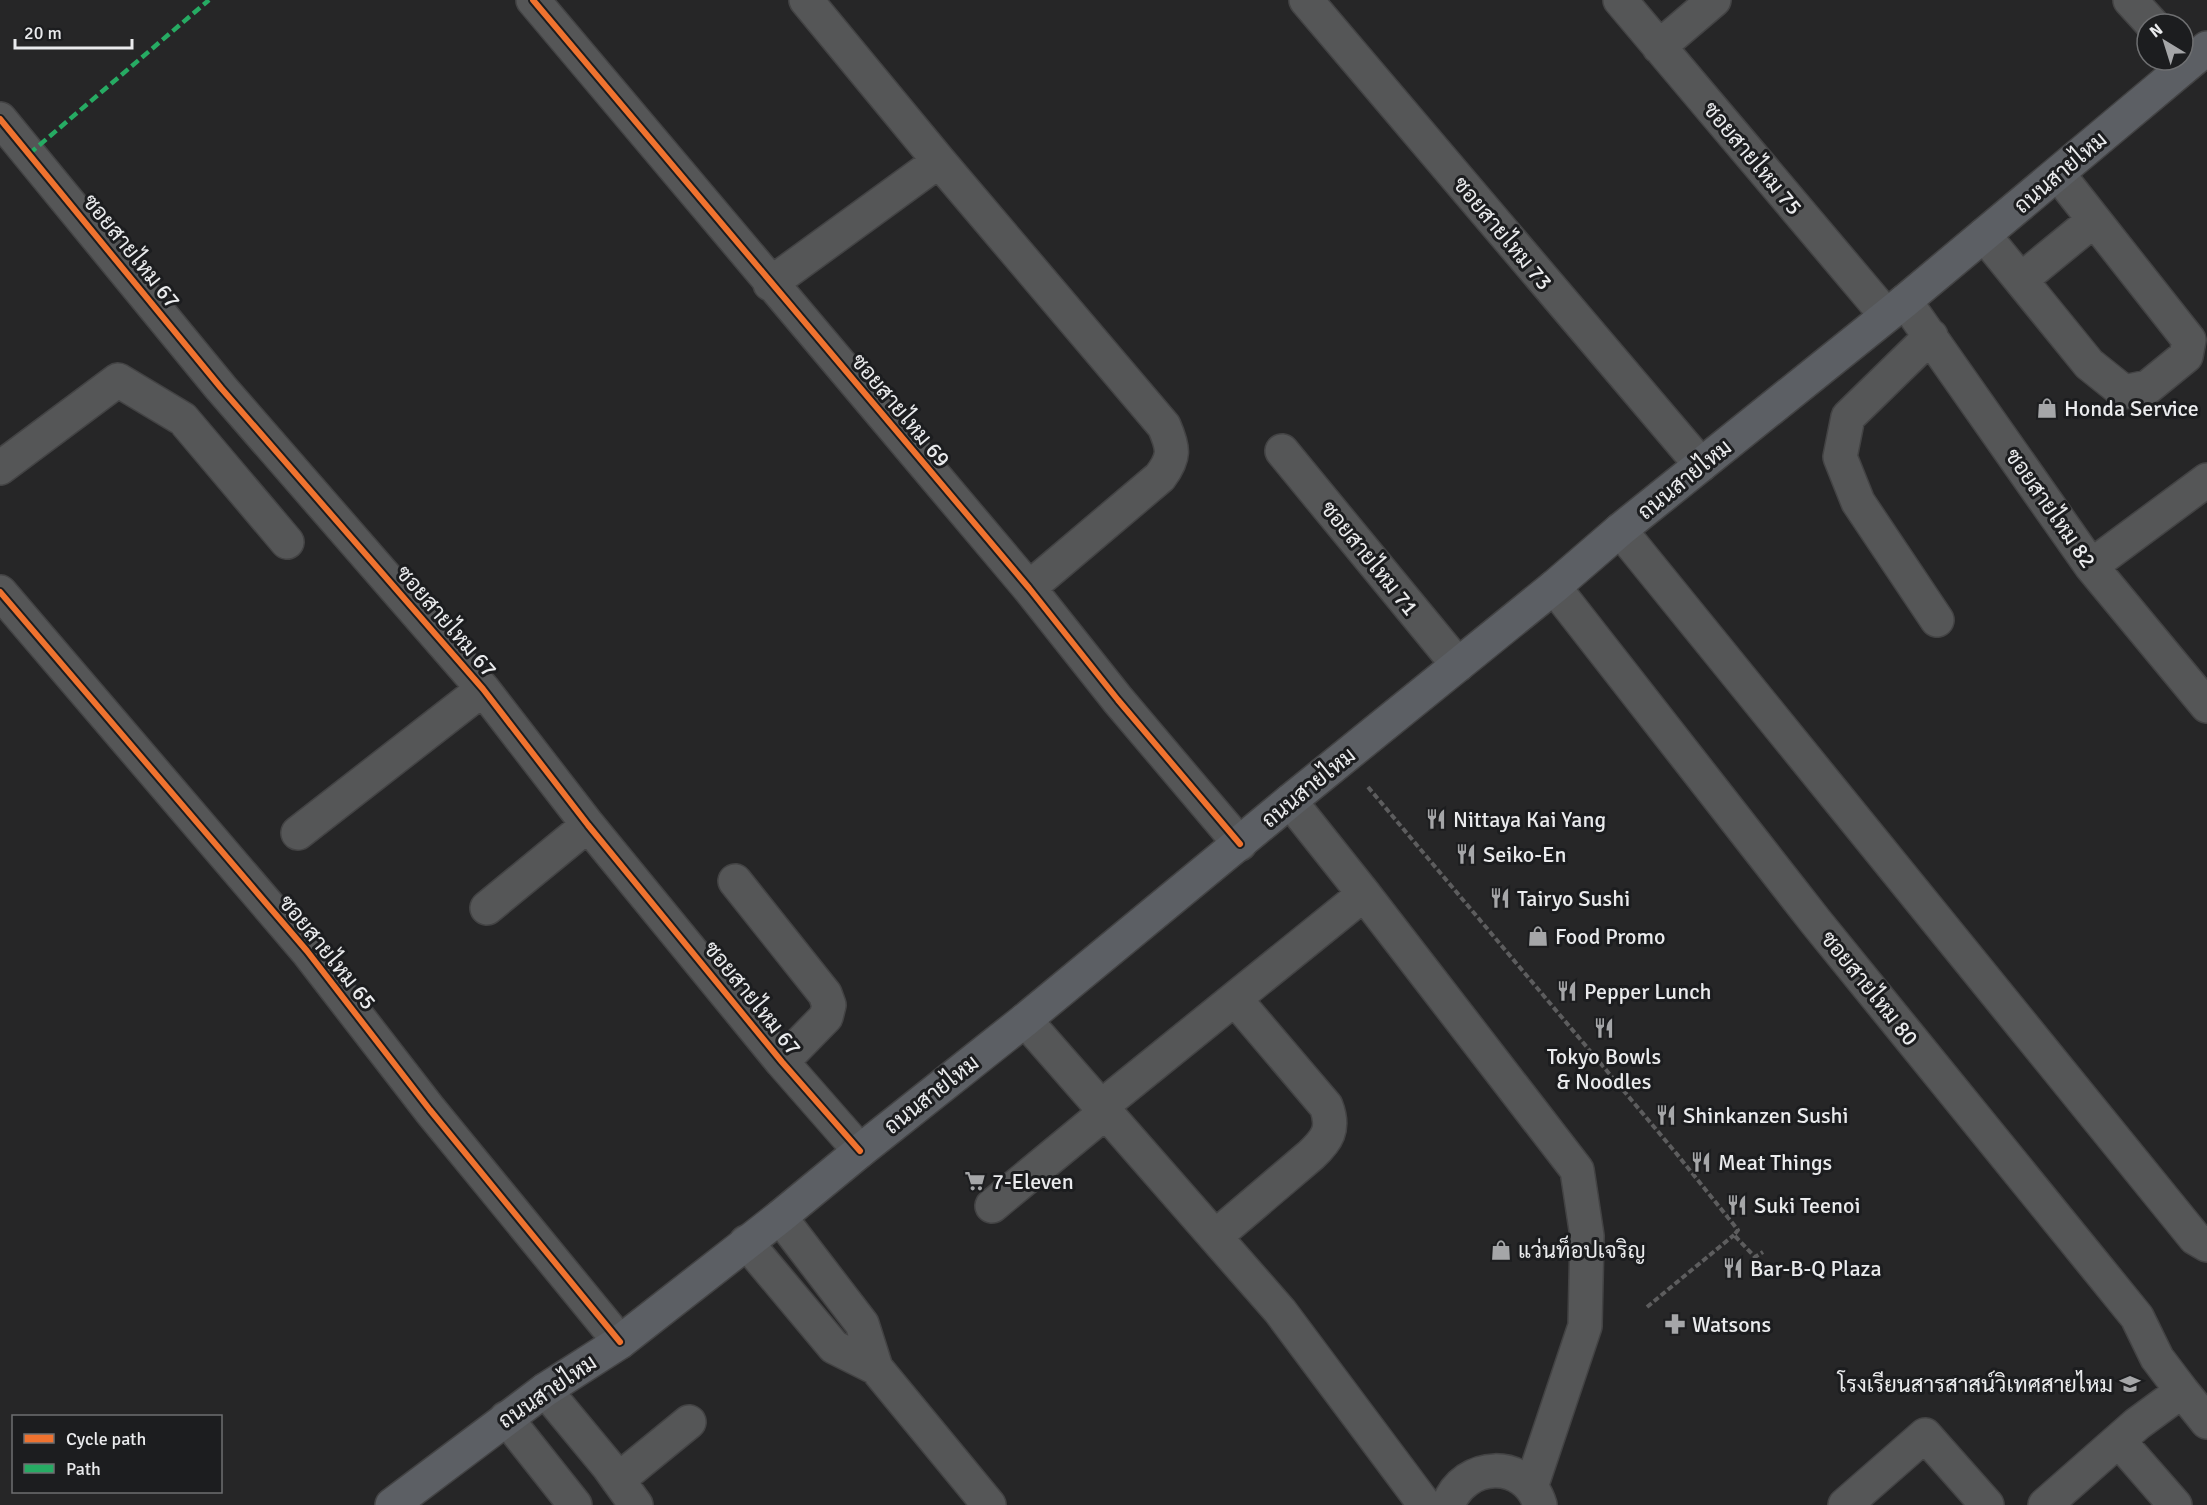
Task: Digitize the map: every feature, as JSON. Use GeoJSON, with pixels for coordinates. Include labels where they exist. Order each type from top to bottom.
{"type":"FeatureCollection","features":[{"type":"Feature","properties":{"kind":"main road","name":"ถนนสายไหม"},"geometry":{"type":"LineString","coordinates":[[392,1505],[545,1390],[620,1342],[780,1217],[1025,1020],[1554,587],[1620,530],[1896,308],[2058,174],[2175,72]]}},
{"type":"Feature","properties":{"kind":"street","name":"ซอยสายไหม 69"},"geometry":{"type":"LineString","coordinates":[[533,0],[770,284],[1029,588],[1118,699],[1240,844]]}},
{"type":"Feature","properties":{"kind":"street"},"geometry":{"type":"LineString","coordinates":[[806,0],[1164,426],[1172,445],[1170,463],[1160,477],[1029,588]]}},
{"type":"Feature","properties":{"kind":"street","name":"ซอยสายไหม 73"},"geometry":{"type":"LineString","coordinates":[[1306,0],[1701,465]]}},
{"type":"Feature","properties":{"kind":"street","name":"ซอยสายไหม 75"},"geometry":{"type":"LineString","coordinates":[[1620,0],[1659,47],[1896,308]]}},
{"type":"Feature","properties":{"kind":"street"},"geometry":{"type":"LineString","coordinates":[[1659,47],[1714,0]]}},
{"type":"Feature","properties":{"kind":"street"},"geometry":{"type":"LineString","coordinates":[[2130,0],[2141,12]]}},
{"type":"Feature","properties":{"kind":"street","name":"ซอยสายไหม 67"},"geometry":{"type":"LineString","coordinates":[[0,119],[220,388],[483,689],[588,825],[782,1062],[860,1151]]}},
{"type":"Feature","properties":{"kind":"street"},"geometry":{"type":"LineString","coordinates":[[770,284],[939,161]]}},
{"type":"Feature","properties":{"kind":"street"},"geometry":{"type":"LineString","coordinates":[[1984,235],[2089,364],[2124,392],[2148,387],[2186,356],[2189,340],[2058,174]]}},
{"type":"Feature","properties":{"kind":"street"},"geometry":{"type":"LineString","coordinates":[[2022,279],[2094,220]]}},
{"type":"Feature","properties":{"kind":"street","name":"ซอยสายไหม 82"},"geometry":{"type":"LineString","coordinates":[[1896,308],[1931,336],[2091,566],[2207,706]]}},
{"type":"Feature","properties":{"kind":"street"},"geometry":{"type":"LineString","coordinates":[[1931,336],[1848,417],[1840,457],[1858,502],[1937,620]]}},
{"type":"Feature","properties":{"kind":"street"},"geometry":{"type":"LineString","coordinates":[[0,468],[118,380],[183,419],[287,542]]}},
{"type":"Feature","properties":{"kind":"street"},"geometry":{"type":"LineString","coordinates":[[183,419],[220,388]]}},
{"type":"Feature","properties":{"kind":"street","name":"ซอยสายไหม 71"},"geometry":{"type":"LineString","coordinates":[[1282,452],[1458,665]]}},
{"type":"Feature","properties":{"kind":"street"},"geometry":{"type":"LineString","coordinates":[[2091,566],[2207,480]]}},
{"type":"Feature","properties":{"kind":"street"},"geometry":{"type":"LineString","coordinates":[[1620,530],[2195,1238],[2207,1245]]}},
{"type":"Feature","properties":{"kind":"street","name":"ซอยสายไหม 80"},"geometry":{"type":"LineString","coordinates":[[1554,587],[1816,922],[2138,1317],[2157,1358],[2207,1422]]}},
{"type":"Feature","properties":{"kind":"street","name":"ซอยสายไหม 65"},"geometry":{"type":"LineString","coordinates":[[0,592],[307,951],[430,1110],[620,1342]]}},
{"type":"Feature","properties":{"kind":"street"},"geometry":{"type":"LineString","coordinates":[[298,833],[483,689]]}},
{"type":"Feature","properties":{"kind":"street"},"geometry":{"type":"LineString","coordinates":[[1290,801],[1365,894],[1576,1170],[1587,1236],[1585,1326],[1535,1496]]}},
{"type":"Feature","properties":{"kind":"street"},"geometry":{"type":"LineString","coordinates":[[487,908],[588,825]]}},
{"type":"Feature","properties":{"kind":"street"},"geometry":{"type":"LineString","coordinates":[[735,881],[825,994],[829,1005],[826,1017],[782,1062]]}},
{"type":"Feature","properties":{"kind":"street"},"geometry":{"type":"LineString","coordinates":[[992,1206],[1235,999],[1365,894]]}},
{"type":"Feature","properties":{"kind":"street"},"geometry":{"type":"LineString","coordinates":[[1216,1236],[1311,1155],[1325,1141],[1330,1127],[1330,1116],[1326,1106],[1235,999]]}},
{"type":"Feature","properties":{"kind":"street"},"geometry":{"type":"LineString","coordinates":[[1025,1020],[1280,1311],[1425,1505]]}},
{"type":"Feature","properties":{"kind":"street"},"geometry":{"type":"LineString","coordinates":[[780,1217],[862,1324],[876,1368],[989,1505]]}},
{"type":"Feature","properties":{"kind":"street"},"geometry":{"type":"LineString","coordinates":[[746,1242],[834,1347],[876,1368]]}},
{"type":"Feature","properties":{"kind":"street"},"geometry":{"type":"LineString","coordinates":[[545,1390],[627,1492],[689,1422]]}},
{"type":"Feature","properties":{"kind":"street"},"geometry":{"type":"LineString","coordinates":[[2045,1505],[2137,1424],[2182,1391]]}},
{"type":"Feature","properties":{"kind":"street"},"geometry":{"type":"LineString","coordinates":[[506,1418],[575,1505]]}},
{"type":"Feature","properties":{"kind":"street"},"geometry":{"type":"LineString","coordinates":[[1845,1505],[1925,1435],[1987,1505]]}},
{"type":"Feature","properties":{"kind":"street"},"geometry":{"type":"LineString","coordinates":[[2119,1441],[2175,1505]]}},
{"type":"Feature","properties":{"kind":"street"},"geometry":{"type":"LineString","coordinates":[[1448,1505],[1461,1483],[1474,1475],[1489,1471],[1504,1471],[1519,1477],[1535,1496]]}},
{"type":"Feature","properties":{"kind":"path"},"geometry":{"type":"LineString","coordinates":[[1368,787],[1738,1230],[1647,1307]]}},
{"type":"Feature","properties":{"kind":"path"},"geometry":{"type":"LineString","coordinates":[[1734,1235],[1755,1257],[1763,1252]]}},
{"type":"Feature","properties":{"kind":"marked path"},"geometry":{"type":"LineString","coordinates":[[29,154],[209,0]]}},
{"type":"Feature","properties":{"kind":"cycle path"},"geometry":{"type":"LineString","coordinates":[[533,0],[1029,588],[1118,700],[1240,844]]}},
{"type":"Feature","properties":{"kind":"cycle path"},"geometry":{"type":"LineString","coordinates":[[0,119],[221,388],[483,689],[588,825],[782,1062],[860,1151]]}},
{"type":"Feature","properties":{"kind":"cycle path"},"geometry":{"type":"LineString","coordinates":[[0,592],[307,951],[430,1110],[620,1342]]}},
{"type":"Feature","properties":{"kind":"place","name":"Honda Service"},"geometry":{"type":"Point","coordinates":[2047,408]}},
{"type":"Feature","properties":{"kind":"place","name":"Nittaya Kai Yang"},"geometry":{"type":"Point","coordinates":[1436,819]}},
{"type":"Feature","properties":{"kind":"place","name":"Seiko-En"},"geometry":{"type":"Point","coordinates":[1466,854]}},
{"type":"Feature","properties":{"kind":"place","name":"Tairyo Sushi"},"geometry":{"type":"Point","coordinates":[1500,898]}},
{"type":"Feature","properties":{"kind":"place","name":"Food Promo"},"geometry":{"type":"Point","coordinates":[1538,936]}},
{"type":"Feature","properties":{"kind":"place","name":"Pepper Lunch"},"geometry":{"type":"Point","coordinates":[1567,991]}},
{"type":"Feature","properties":{"kind":"place","name":"Tokyo Bowls & Noodles"},"geometry":{"type":"Point","coordinates":[1604,1028]}},
{"type":"Feature","properties":{"kind":"place","name":"Shinkanzen Sushi"},"geometry":{"type":"Point","coordinates":[1666,1115]}},
{"type":"Feature","properties":{"kind":"place","name":"Meat Things"},"geometry":{"type":"Point","coordinates":[1701,1162]}},
{"type":"Feature","properties":{"kind":"place","name":"7-Eleven"},"geometry":{"type":"Point","coordinates":[975,1181]}},
{"type":"Feature","properties":{"kind":"place","name":"Suki Teenoi"},"geometry":{"type":"Point","coordinates":[1737,1205]}},
{"type":"Feature","properties":{"kind":"place","name":"แว่นท็อปเจริญ"},"geometry":{"type":"Point","coordinates":[1501,1250]}},
{"type":"Feature","properties":{"kind":"place","name":"Bar-B-Q Plaza"},"geometry":{"type":"Point","coordinates":[1733,1268]}},
{"type":"Feature","properties":{"kind":"place","name":"Watsons"},"geometry":{"type":"Point","coordinates":[1675,1324]}},
{"type":"Feature","properties":{"kind":"place","name":"โรงเรียนสารสาสน์วิเทศสายไหม"},"geometry":{"type":"Point","coordinates":[2130,1384]}}]}
